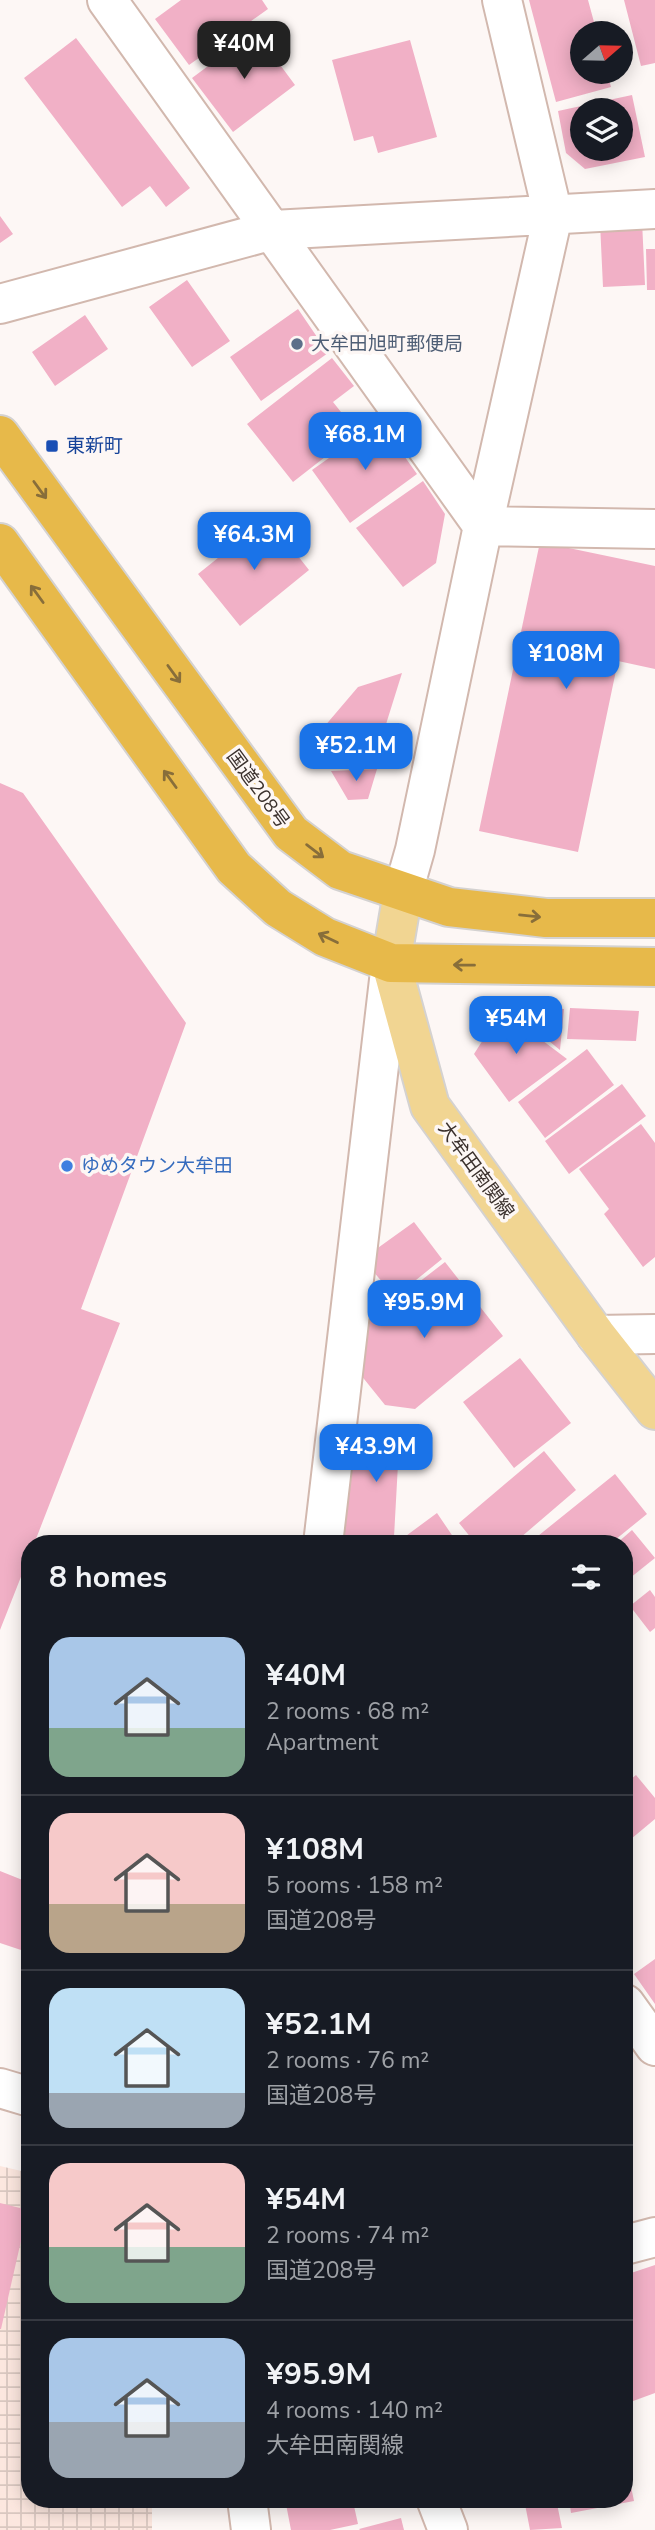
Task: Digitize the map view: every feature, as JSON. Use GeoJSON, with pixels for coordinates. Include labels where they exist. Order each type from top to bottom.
{"type":"FeatureCollection","features":[{"type":"Feature","properties":{"kind":"highway","name":"国道208号"},"geometry":{"type":"LineString","coordinates":[[0,435],[291,833],[340,870],[449,907],[546,918],[655,918]]}},
{"type":"Feature","properties":{"kind":"highway"},"geometry":{"type":"LineString","coordinates":[[0,543],[234,868],[278,908],[325,937],[391,964],[655,967]]}},
{"type":"Feature","properties":{"kind":"main road","name":"大牟田南関線"},"geometry":{"type":"LineString","coordinates":[[403,892],[391,964],[430,1106],[596,1335],[655,1410]]}},
{"type":"Feature","properties":{"kind":"street"},"geometry":{"type":"LineString","coordinates":[[107,0],[483,526]]}},
{"type":"Feature","properties":{"kind":"street"},"geometry":{"type":"LineString","coordinates":[[403,892],[415,850],[483,526],[553,215],[502,0]]}},
{"type":"Feature","properties":{"kind":"street"},"geometry":{"type":"LineString","coordinates":[[0,304],[273,230],[655,209]]}},
{"type":"Feature","properties":{"kind":"street"},"geometry":{"type":"LineString","coordinates":[[483,526],[655,529]]}},
{"type":"Feature","properties":{"kind":"street"},"geometry":{"type":"LineString","coordinates":[[324,1535],[391,964]]}},
{"type":"Feature","properties":{"kind":"street"},"geometry":{"type":"LineString","coordinates":[[596,1335],[655,1334]]}},
{"type":"Feature","properties":{"kind":"street"},"geometry":{"type":"LineString","coordinates":[[633,2015],[655,2046]]}},
{"type":"Feature","properties":{"kind":"street"},"geometry":{"type":"LineString","coordinates":[[0,2088],[21,2094]]}},
{"type":"Feature","properties":{"kind":"street"},"geometry":{"type":"LineString","coordinates":[[633,2243],[655,2237]]}},
{"type":"Feature","properties":{"kind":"street"},"geometry":{"type":"LineString","coordinates":[[248,2508],[251,2530]]}},
{"type":"Feature","properties":{"kind":"street"},"geometry":{"type":"LineString","coordinates":[[439,2508],[448,2530]]}},
{"type":"Feature","properties":{"kind":"shaded area"},"geometry":{"type":"Polygon","coordinates":[[[0,2166],[21,2171],[21,2508],[152,2508],[152,2530],[0,2530],[0,2166]]]}},
{"type":"Feature","properties":{"kind":"building"},"geometry":{"type":"Polygon","coordinates":[[[181,0],[262,0],[268,9],[189,65],[155,19],[181,0]]]}},
{"type":"Feature","properties":{"kind":"building"},"geometry":{"type":"Polygon","coordinates":[[[529,0],[588,0],[594,21],[570,21],[570,84],[610,84],[611,87],[556,102],[529,0]]]}},
{"type":"Feature","properties":{"kind":"building"},"geometry":{"type":"Polygon","coordinates":[[[624,0],[655,0],[655,63],[641,66],[634,39],[634,21],[629,21],[624,0]]]}},
{"type":"Feature","properties":{"kind":"building"},"geometry":{"type":"Polygon","coordinates":[[[255,31],[295,85],[233,132],[192,78],[255,31]]]}},
{"type":"Feature","properties":{"kind":"building"},"geometry":{"type":"Polygon","coordinates":[[[76,38],[190,188],[166,207],[150,186],[122,207],[24,78],[76,38]]]}},
{"type":"Feature","properties":{"kind":"building"},"geometry":{"type":"Polygon","coordinates":[[[410,40],[437,137],[378,153],[373,136],[354,141],[332,60],[410,40]]]}},
{"type":"Feature","properties":{"kind":"building"},"geometry":{"type":"Polygon","coordinates":[[[633,100],[645,157],[633,159],[633,100]]]}},
{"type":"Feature","properties":{"kind":"building"},"geometry":{"type":"Polygon","coordinates":[[[570,108],[570,156],[566,153],[558,111],[570,108]]]}},
{"type":"Feature","properties":{"kind":"building"},"geometry":{"type":"Polygon","coordinates":[[[576,161],[625,161],[585,169],[576,161]]]}},
{"type":"Feature","properties":{"kind":"building"},"geometry":{"type":"Polygon","coordinates":[[[0,216],[13,234],[0,243],[0,216]]]}},
{"type":"Feature","properties":{"kind":"building"},"geometry":{"type":"Polygon","coordinates":[[[642,221],[645,285],[603,287],[600,223],[642,221]]]}},
{"type":"Feature","properties":{"kind":"building"},"geometry":{"type":"Polygon","coordinates":[[[646,249],[655,249],[655,290],[647,290],[646,249]]]}},
{"type":"Feature","properties":{"kind":"building"},"geometry":{"type":"Polygon","coordinates":[[[187,280],[230,341],[192,367],[149,307],[187,280]]]}},
{"type":"Feature","properties":{"kind":"building"},"geometry":{"type":"Polygon","coordinates":[[[298,309],[328,353],[261,401],[230,357],[298,309]]]}},
{"type":"Feature","properties":{"kind":"building"},"geometry":{"type":"Polygon","coordinates":[[[85,315],[108,349],[55,386],[32,352],[85,315]]]}},
{"type":"Feature","properties":{"kind":"building"},"geometry":{"type":"Polygon","coordinates":[[[332,358],[354,386],[333,402],[357,432],[293,482],[247,424],[332,358]]]}},
{"type":"Feature","properties":{"kind":"building"},"geometry":{"type":"Polygon","coordinates":[[[380,422],[417,474],[350,523],[312,470],[380,422]]]}},
{"type":"Feature","properties":{"kind":"building"},"geometry":{"type":"Polygon","coordinates":[[[423,481],[445,514],[436,563],[403,587],[356,528],[423,481]]]}},
{"type":"Feature","properties":{"kind":"building"},"geometry":{"type":"Polygon","coordinates":[[[268,518],[309,570],[240,626],[198,574],[268,518]]]}},
{"type":"Feature","properties":{"kind":"building"},"geometry":{"type":"Polygon","coordinates":[[[540,542],[655,566],[655,669],[618,661],[578,852],[479,831],[540,542]]]}},
{"type":"Feature","properties":{"kind":"building"},"geometry":{"type":"Polygon","coordinates":[[[402,673],[377,753],[364,765],[330,765],[318,734],[358,687],[402,673]]]}},
{"type":"Feature","properties":{"kind":"building"},"geometry":{"type":"Polygon","coordinates":[[[377,769],[368,799],[348,800],[331,771],[377,769]]]}},
{"type":"Feature","properties":{"kind":"building","name":"ゆめタウン大牟田"},"geometry":{"type":"Polygon","coordinates":[[[0,783],[23,793],[186,1023],[81,1309],[120,1323],[38,1535],[21,1535],[21,1577],[0,1630],[0,783]]]}},
{"type":"Feature","properties":{"kind":"building"},"geometry":{"type":"Polygon","coordinates":[[[506,1006],[564,1009],[560,1050],[506,1006]]]}},
{"type":"Feature","properties":{"kind":"building"},"geometry":{"type":"Polygon","coordinates":[[[570,1008],[639,1011],[636,1041],[567,1039],[570,1008]]]}},
{"type":"Feature","properties":{"kind":"building"},"geometry":{"type":"Polygon","coordinates":[[[502,1010],[567,1059],[509,1102],[474,1054],[502,1010]]]}},
{"type":"Feature","properties":{"kind":"building"},"geometry":{"type":"Polygon","coordinates":[[[587,1049],[614,1085],[545,1138],[518,1102],[587,1049]]]}},
{"type":"Feature","properties":{"kind":"building"},"geometry":{"type":"Polygon","coordinates":[[[622,1084],[646,1116],[569,1174],[545,1141],[622,1084]]]}},
{"type":"Feature","properties":{"kind":"building"},"geometry":{"type":"Polygon","coordinates":[[[641,1124],[655,1143],[655,1257],[643,1267],[604,1214],[609,1209],[579,1169],[641,1124]]]}},
{"type":"Feature","properties":{"kind":"building"},"geometry":{"type":"Polygon","coordinates":[[[414,1222],[442,1259],[395,1297],[372,1270],[375,1250],[414,1222]]]}},
{"type":"Feature","properties":{"kind":"building"},"geometry":{"type":"Polygon","coordinates":[[[445,1262],[503,1336],[415,1409],[385,1405],[356,1369],[362,1326],[445,1262]]]}},
{"type":"Feature","properties":{"kind":"building"},"geometry":{"type":"Polygon","coordinates":[[[520,1358],[571,1423],[514,1468],[463,1402],[520,1358]]]}},
{"type":"Feature","properties":{"kind":"building"},"geometry":{"type":"Polygon","coordinates":[[[357,1427],[415,1429],[414,1465],[398,1464],[394,1535],[343,1535],[353,1456],[356,1456],[357,1427]]]}},
{"type":"Feature","properties":{"kind":"building"},"geometry":{"type":"Polygon","coordinates":[[[544,1451],[576,1490],[524,1535],[469,1535],[459,1523],[544,1451]]]}},
{"type":"Feature","properties":{"kind":"building"},"geometry":{"type":"Polygon","coordinates":[[[615,1474],[647,1514],[621,1535],[539,1535],[615,1474]]]}},
{"type":"Feature","properties":{"kind":"building"},"geometry":{"type":"Polygon","coordinates":[[[437,1513],[452,1535],[407,1535],[437,1513]]]}},
{"type":"Feature","properties":{"kind":"building"},"geometry":{"type":"Polygon","coordinates":[[[632,1530],[655,1558],[633,1576],[633,1535],[626,1535],[632,1530]]]}},
{"type":"Feature","properties":{"kind":"building"},"geometry":{"type":"Polygon","coordinates":[[[650,1590],[655,1597],[655,1628],[650,1632],[633,1610],[633,1604],[650,1590]]]}},
{"type":"Feature","properties":{"kind":"building"},"geometry":{"type":"Polygon","coordinates":[[[636,1775],[655,1798],[655,1819],[633,1837],[633,1777],[636,1775]]]}},
{"type":"Feature","properties":{"kind":"building"},"geometry":{"type":"Polygon","coordinates":[[[0,1871],[21,1879],[21,1950],[0,1943],[0,1871]]]}},
{"type":"Feature","properties":{"kind":"building"},"geometry":{"type":"Polygon","coordinates":[[[655,1959],[655,2004],[634,1974],[655,1959]]]}},
{"type":"Feature","properties":{"kind":"building"},"geometry":{"type":"Polygon","coordinates":[[[0,2203],[21,2208],[21,2241],[0,2329],[0,2203]]]}},
{"type":"Feature","properties":{"kind":"building"},"geometry":{"type":"Polygon","coordinates":[[[655,2265],[655,2393],[633,2401],[633,2272],[655,2265]]]}},
{"type":"Feature","properties":{"kind":"building"},"geometry":{"type":"Polygon","coordinates":[[[287,2508],[354,2508],[358,2524],[330,2530],[291,2530],[287,2508]]]}},
{"type":"Feature","properties":{"kind":"building"},"geometry":{"type":"Polygon","coordinates":[[[526,2508],[558,2508],[562,2528],[530,2530],[526,2508]]]}},
{"type":"Feature","properties":{"kind":"building"},"geometry":{"type":"Polygon","coordinates":[[[570,2508],[597,2508],[571,2513],[570,2508]]]}},
{"type":"Feature","properties":{"kind":"building"},"geometry":{"type":"Polygon","coordinates":[[[401,2518],[404,2530],[359,2529],[401,2518]]]}},
{"type":"Feature","properties":{"kind":"place","name":"大牟田旭町郵便局"},"geometry":{"type":"Point","coordinates":[297,344]}},
{"type":"Feature","properties":{"kind":"place","name":"東新町"},"geometry":{"type":"Point","coordinates":[52,446]}},
{"type":"Feature","properties":{"kind":"place","name":"ゆめタウン大牟田"},"geometry":{"type":"Point","coordinates":[67,1166]}}]}
